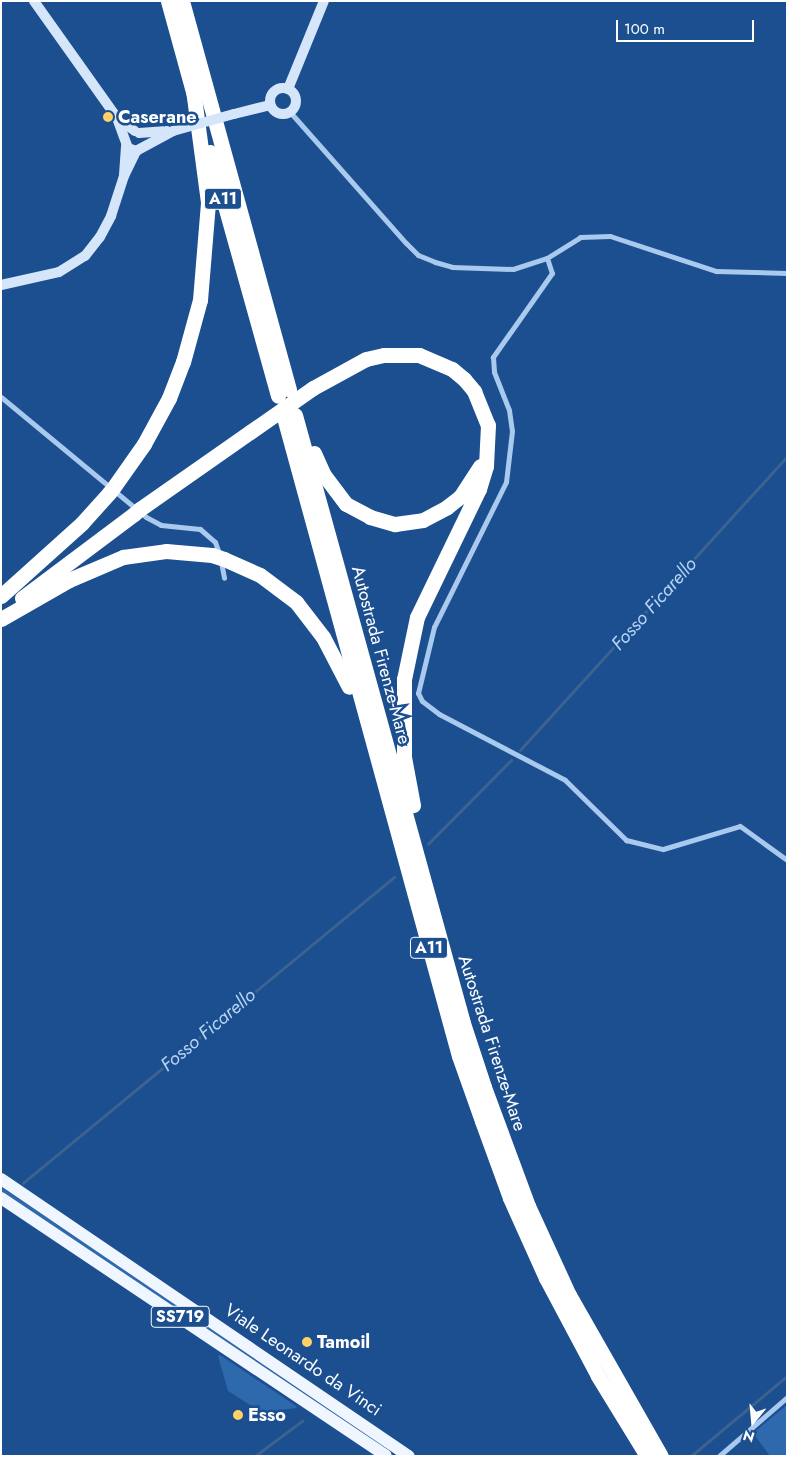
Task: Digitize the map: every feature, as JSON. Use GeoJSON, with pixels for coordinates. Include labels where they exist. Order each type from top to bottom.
{"type":"FeatureCollection","features":[{"type":"Feature","properties":{"kind":"highway","name":"A11"},"geometry":{"type":"LineString","coordinates":[[168,1],[193,90],[287,390],[274,335],[182,1]]}},
{"type":"Feature","properties":{"kind":"highway"},"geometry":{"type":"LineString","coordinates":[[1,596],[50,554],[111,490],[144,444],[169,398],[183,362],[200,300],[208,202],[193,90]]}},
{"type":"Feature","properties":{"kind":"highway"},"geometry":{"type":"LineString","coordinates":[[1,611],[137,511],[313,388],[366,359],[384,355],[419,355],[452,369],[474,391],[485,416],[489,439],[479,489],[417,617],[404,679],[404,756],[427,864],[426,885]]}},
{"type":"Feature","properties":{"kind":"highway"},"geometry":{"type":"LineString","coordinates":[[294,415],[316,459],[335,491],[346,504],[370,517],[388,522],[423,520],[447,507],[476,475],[489,439]]}},
{"type":"Feature","properties":{"kind":"highway","name":"Autostrada Firenze-Mare"},"geometry":{"type":"LineString","coordinates":[[294,415],[383,784],[459,1056],[510,1198],[563,1310],[647,1448],[661,1456]]}},
{"type":"Feature","properties":{"kind":"highway","name":"Autostrada Firenze-Mare"},"geometry":{"type":"LineString","coordinates":[[294,415],[466,1032],[528,1206],[574,1303],[647,1448]]}},
{"type":"Feature","properties":{"kind":"highway"},"geometry":{"type":"LineString","coordinates":[[1,604],[89,546]]}},
{"type":"Feature","properties":{"kind":"highway"},"geometry":{"type":"LineString","coordinates":[[1,619],[69,580],[123,557],[166,551],[218,557],[274,584],[296,602],[316,625],[345,676],[370,761],[383,784]]}},
{"type":"Feature","properties":{"kind":"main road","name":"Viale Leonardo da Vinci"},"geometry":{"type":"LineString","coordinates":[[1,1179],[409,1456]]}},
{"type":"Feature","properties":{"kind":"main road","name":"Viale Leonardo da Vinci"},"geometry":{"type":"LineString","coordinates":[[1,1198],[386,1456]]}},
{"type":"Feature","properties":{"kind":"street"},"geometry":{"type":"LineString","coordinates":[[34,1],[117,118],[125,143],[124,176]]}},
{"type":"Feature","properties":{"kind":"street"},"geometry":{"type":"LineString","coordinates":[[288,89],[324,1]]}},
{"type":"Feature","properties":{"kind":"street"},"geometry":{"type":"LineString","coordinates":[[270,105],[274,91],[288,89]]}},
{"type":"Feature","properties":{"kind":"street"},"geometry":{"type":"LineString","coordinates":[[288,89],[296,98],[290,112]]}},
{"type":"Feature","properties":{"kind":"street"},"geometry":{"type":"LineString","coordinates":[[270,105],[278,113],[290,112]]}},
{"type":"Feature","properties":{"kind":"street"},"geometry":{"type":"LineString","coordinates":[[1,285],[59,272],[85,256],[100,237],[111,216],[124,176],[140,148],[174,131],[270,105]]}},
{"type":"Feature","properties":{"kind":"street"},"geometry":{"type":"LineString","coordinates":[[290,112],[418,255],[452,267],[513,269],[547,258],[580,237],[610,236],[716,271],[787,273]]}},
{"type":"Feature","properties":{"kind":"street"},"geometry":{"type":"LineString","coordinates":[[117,118],[137,132],[140,148]]}},
{"type":"Feature","properties":{"kind":"street"},"geometry":{"type":"LineString","coordinates":[[125,143],[129,133],[174,131]]}},
{"type":"Feature","properties":{"kind":"street"},"geometry":{"type":"LineString","coordinates":[[125,143],[140,148]]}},
{"type":"Feature","properties":{"kind":"street"},"geometry":{"type":"LineString","coordinates":[[547,258],[552,273],[493,357],[494,372],[509,410],[512,431],[506,482],[434,627],[418,693],[422,701],[439,714],[565,780],[619,835],[638,846],[663,849],[681,846],[740,826],[787,860]]}},
{"type":"Feature","properties":{"kind":"street"},"geometry":{"type":"LineString","coordinates":[[1,396],[146,517],[162,525],[194,528],[206,533],[216,544],[224,578]]}},
{"type":"Feature","properties":{"kind":"street"},"geometry":{"type":"LineString","coordinates":[[719,1456],[787,1397]]}},
{"type":"Feature","properties":{"kind":"shaded area"},"geometry":{"type":"Polygon","coordinates":[[[1,1187],[354,1423],[353,1426],[1,1191],[1,1187]]]}},
{"type":"Feature","properties":{"kind":"shaded area"},"geometry":{"type":"Polygon","coordinates":[[[220,1355],[297,1408],[261,1412],[228,1391],[218,1356],[220,1355]]]}},
{"type":"Feature","properties":{"kind":"shaded area"},"geometry":{"type":"Polygon","coordinates":[[[787,1405],[787,1456],[770,1456],[753,1433],[787,1405]]]}},
{"type":"Feature","properties":{"kind":"waterway","name":"Fosso Ficarello"},"geometry":{"type":"LineString","coordinates":[[520,750],[787,457]]}},
{"type":"Feature","properties":{"kind":"waterway","name":"Fosso Ficarello"},"geometry":{"type":"LineString","coordinates":[[428,844],[511,760]]}},
{"type":"Feature","properties":{"kind":"waterway","name":"Fosso Ficarello"},"geometry":{"type":"LineString","coordinates":[[23,1183],[394,877]]}},
{"type":"Feature","properties":{"kind":"waterway"},"geometry":{"type":"LineString","coordinates":[[691,1456],[787,1376]]}},
{"type":"Feature","properties":{"kind":"waterway"},"geometry":{"type":"LineString","coordinates":[[255,1456],[302,1421]]}},
{"type":"Feature","properties":{"kind":"place","name":"Caserane"},"geometry":{"type":"Point","coordinates":[108,117]}},
{"type":"Feature","properties":{"kind":"place","name":"Tamoil"},"geometry":{"type":"Point","coordinates":[307,1342]}},
{"type":"Feature","properties":{"kind":"place","name":"Esso"},"geometry":{"type":"Point","coordinates":[238,1415]}}]}
